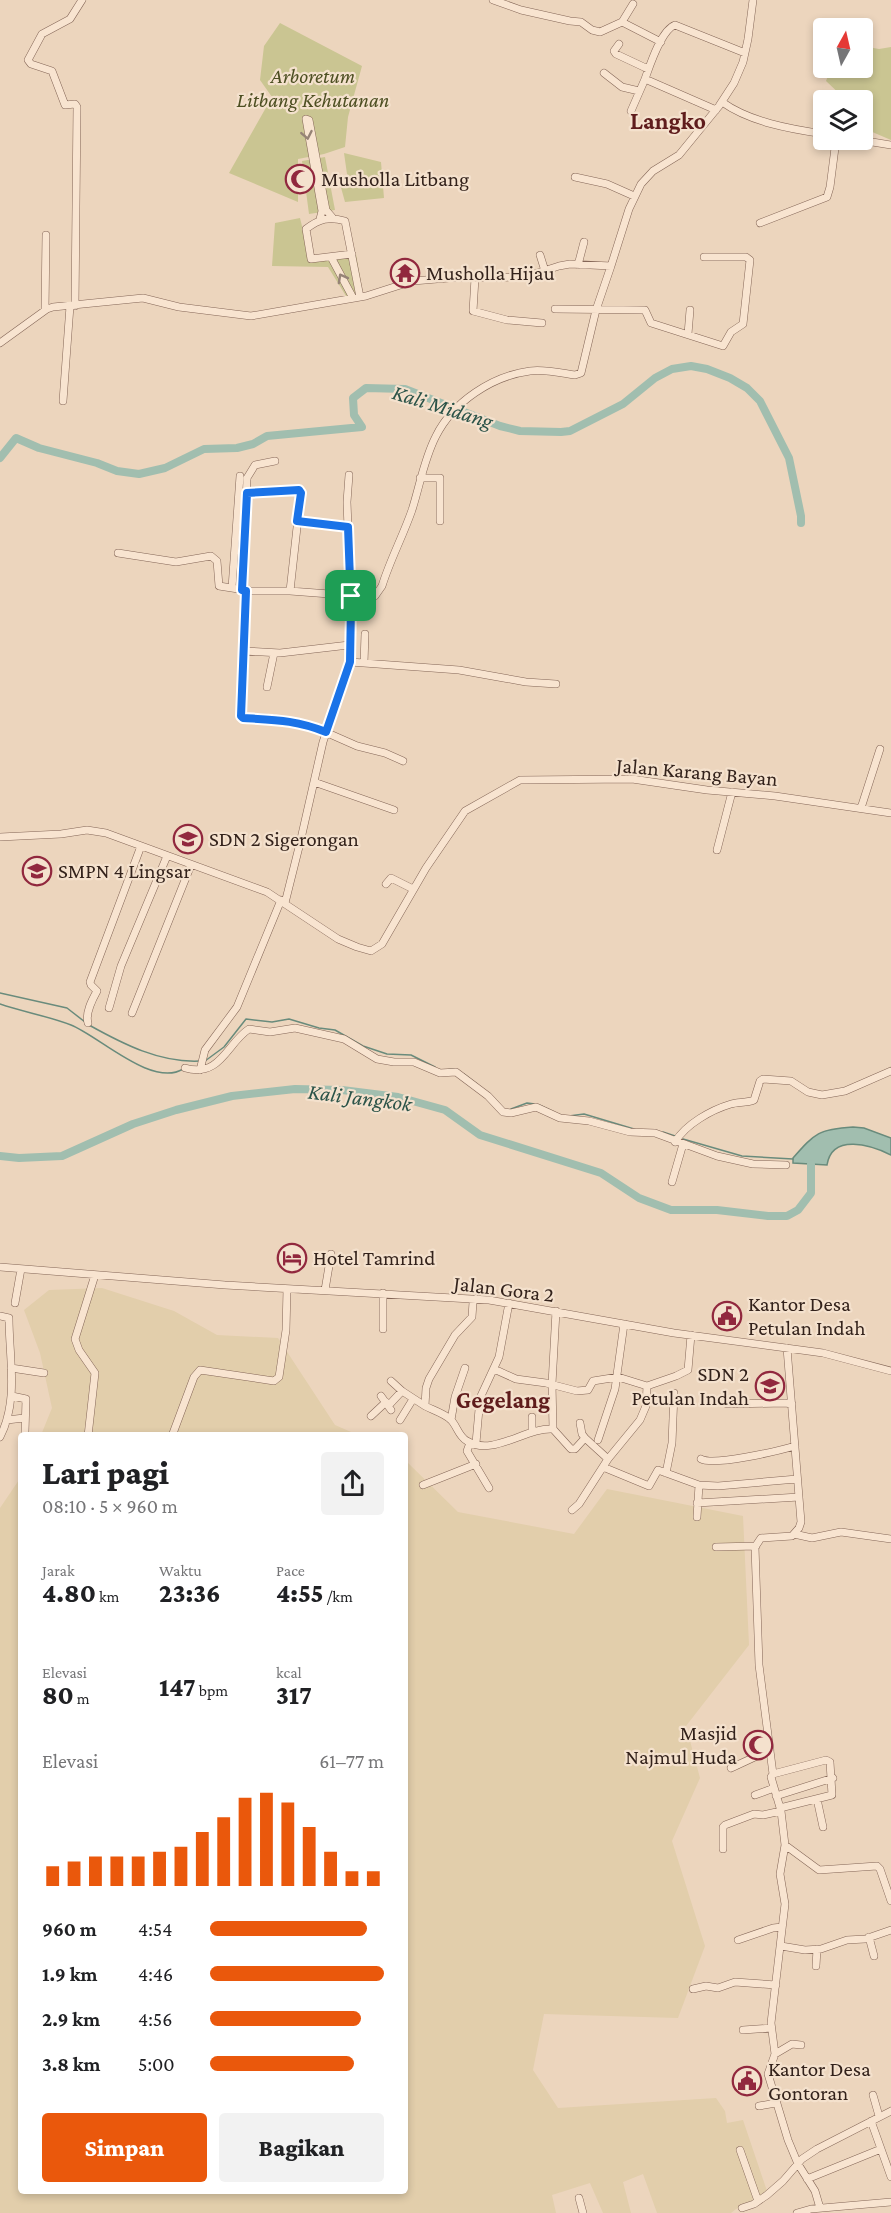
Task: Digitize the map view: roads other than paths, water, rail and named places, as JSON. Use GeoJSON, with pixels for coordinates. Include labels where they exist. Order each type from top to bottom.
{"type":"FeatureCollection","features":[{"type":"Feature","properties":{"kind":"street"},"geometry":{"type":"LineString","coordinates":[[63,401],[72,306],[77,107],[75,104],[65,105],[52,71],[31,64],[28,60],[42,34],[70,19],[82,0]]}},
{"type":"Feature","properties":{"kind":"street"},"geometry":{"type":"LineString","coordinates":[[493,0],[521,10],[581,22],[596,32],[609,29],[622,22],[633,4]]}},
{"type":"Feature","properties":{"kind":"street"},"geometry":{"type":"LineString","coordinates":[[118,553],[176,562],[212,556],[217,561],[219,586],[244,590],[372,597],[378,593],[408,519],[435,438],[459,406],[471,394],[515,374],[532,371],[575,375],[581,373],[596,310],[634,196],[652,171],[679,155],[716,110],[734,83],[745,53],[753,0]]}},
{"type":"Feature","properties":{"kind":"street"},"geometry":{"type":"LineString","coordinates":[[622,22],[661,42]]}},
{"type":"Feature","properties":{"kind":"street"},"geometry":{"type":"LineString","coordinates":[[631,111],[661,42],[668,29],[675,25],[745,53]]}},
{"type":"Feature","properties":{"kind":"street"},"geometry":{"type":"LineString","coordinates":[[619,44],[614,51],[616,54],[648,69]]}},
{"type":"Feature","properties":{"kind":"street"},"geometry":{"type":"LineString","coordinates":[[604,73],[622,87],[639,91]]}},
{"type":"Feature","properties":{"kind":"street"},"geometry":{"type":"LineString","coordinates":[[645,79],[716,110]]}},
{"type":"Feature","properties":{"kind":"street"},"geometry":{"type":"LineString","coordinates":[[722,102],[767,122],[813,132]]}},
{"type":"Feature","properties":{"kind":"street"},"geometry":{"type":"LineString","coordinates":[[873,143],[891,146]]}},
{"type":"Feature","properties":{"kind":"street"},"geometry":{"type":"LineString","coordinates":[[760,223],[827,197],[835,150]]}},
{"type":"Feature","properties":{"kind":"street"},"geometry":{"type":"LineString","coordinates":[[314,157],[324,210],[332,218]]}},
{"type":"Feature","properties":{"kind":"street"},"geometry":{"type":"LineString","coordinates":[[575,177],[608,184],[634,196]]}},
{"type":"Feature","properties":{"kind":"street"},"geometry":{"type":"LineString","coordinates":[[324,210],[320,219],[306,229],[310,257],[312,260],[352,254]]}},
{"type":"Feature","properties":{"kind":"street"},"geometry":{"type":"LineString","coordinates":[[320,219],[332,218],[345,221],[352,254],[356,298]]}},
{"type":"Feature","properties":{"kind":"street"},"geometry":{"type":"LineString","coordinates":[[45,310],[46,235]]}},
{"type":"Feature","properties":{"kind":"street"},"geometry":{"type":"LineString","coordinates":[[578,265],[584,242]]}},
{"type":"Feature","properties":{"kind":"street"},"geometry":{"type":"LineString","coordinates":[[540,255],[545,271]]}},
{"type":"Feature","properties":{"kind":"street"},"geometry":{"type":"LineString","coordinates":[[331,257],[356,298]]}},
{"type":"Feature","properties":{"kind":"street"},"geometry":{"type":"LineString","coordinates":[[555,309],[645,310],[651,323],[723,345],[731,332],[742,326],[745,317],[750,260],[746,257],[704,257]]}},
{"type":"Feature","properties":{"kind":"street"},"geometry":{"type":"LineString","coordinates":[[0,343],[45,310],[72,306],[143,298],[179,307],[251,316],[356,298],[413,281],[525,277],[562,265],[611,266]]}},
{"type":"Feature","properties":{"kind":"street"},"geometry":{"type":"LineString","coordinates":[[475,278],[473,311],[507,320],[542,323]]}},
{"type":"Feature","properties":{"kind":"street"},"geometry":{"type":"LineString","coordinates":[[688,334],[690,310]]}},
{"type":"Feature","properties":{"kind":"street"},"geometry":{"type":"LineString","coordinates":[[232,588],[243,492],[247,478],[257,464],[275,461]]}},
{"type":"Feature","properties":{"kind":"street"},"geometry":{"type":"LineString","coordinates":[[200,1069],[205,1050],[237,1007],[283,901],[326,732],[350,662],[351,596],[347,502],[349,475]]}},
{"type":"Feature","properties":{"kind":"street"},"geometry":{"type":"LineString","coordinates":[[240,476],[243,492],[245,651],[242,717],[292,722],[404,761]]}},
{"type":"Feature","properties":{"kind":"street"},"geometry":{"type":"LineString","coordinates":[[420,478],[440,478],[440,521]]}},
{"type":"Feature","properties":{"kind":"street"},"geometry":{"type":"LineString","coordinates":[[243,492],[300,490],[290,591]]}},
{"type":"Feature","properties":{"kind":"street"},"geometry":{"type":"LineString","coordinates":[[297,521],[348,527]]}},
{"type":"Feature","properties":{"kind":"street"},"geometry":{"type":"LineString","coordinates":[[364,663],[365,634]]}},
{"type":"Feature","properties":{"kind":"street"},"geometry":{"type":"LineString","coordinates":[[245,651],[274,653],[349,645]]}},
{"type":"Feature","properties":{"kind":"street"},"geometry":{"type":"LineString","coordinates":[[267,687],[274,653]]}},
{"type":"Feature","properties":{"kind":"street"},"geometry":{"type":"LineString","coordinates":[[350,662],[459,670],[526,682],[556,684]]}},
{"type":"Feature","properties":{"kind":"street"},"geometry":{"type":"LineString","coordinates":[[861,808],[880,749]]}},
{"type":"Feature","properties":{"kind":"street","name":"Jalan Karang Bayan"},"geometry":{"type":"LineString","coordinates":[[0,837],[95,830],[244,883],[283,901],[338,939],[370,951],[382,944],[413,889],[465,811],[520,780],[632,779],[890,810]]}},
{"type":"Feature","properties":{"kind":"street"},"geometry":{"type":"LineString","coordinates":[[314,782],[394,810]]}},
{"type":"Feature","properties":{"kind":"street"},"geometry":{"type":"LineString","coordinates":[[717,850],[732,792]]}},
{"type":"Feature","properties":{"kind":"street"},"geometry":{"type":"LineString","coordinates":[[88,1023],[90,1005],[98,991],[91,986],[90,982],[141,846]]}},
{"type":"Feature","properties":{"kind":"street"},"geometry":{"type":"LineString","coordinates":[[109,1008],[121,966],[167,856]]}},
{"type":"Feature","properties":{"kind":"street"},"geometry":{"type":"LineString","coordinates":[[132,1013],[191,865]]}},
{"type":"Feature","properties":{"kind":"street"},"geometry":{"type":"LineString","coordinates":[[386,885],[391,878],[413,889]]}},
{"type":"Feature","properties":{"kind":"street"},"geometry":{"type":"LineString","coordinates":[[185,1068],[200,1069],[222,1058],[249,1029],[270,1032],[293,1027],[344,1039],[377,1059],[414,1062],[440,1073],[456,1072],[482,1091],[503,1113],[537,1107],[555,1116],[588,1120],[630,1132],[655,1133],[679,1140],[708,1154],[750,1163],[786,1165]]}},
{"type":"Feature","properties":{"kind":"street"},"geometry":{"type":"LineString","coordinates":[[672,1182],[679,1140],[689,1126],[729,1105],[754,1100],[761,1080],[765,1078],[791,1082],[808,1092],[822,1095],[845,1091],[891,1071]]}},
{"type":"Feature","properties":{"kind":"street"},"geometry":{"type":"LineString","coordinates":[[325,1290],[331,1254]]}},
{"type":"Feature","properties":{"kind":"street","name":"Jalan Gora 2"},"geometry":{"type":"LineString","coordinates":[[0,1268],[287,1289],[476,1299],[691,1335],[840,1356],[891,1371]]}},
{"type":"Feature","properties":{"kind":"street"},"geometry":{"type":"LineString","coordinates":[[15,1303],[21,1269]]}},
{"type":"Feature","properties":{"kind":"street"},"geometry":{"type":"LineString","coordinates":[[88,1432],[95,1373],[79,1350],[75,1339],[95,1275]]}},
{"type":"Feature","properties":{"kind":"street"},"geometry":{"type":"LineString","coordinates":[[173,1432],[194,1377],[200,1370],[274,1381],[279,1377],[286,1330],[287,1289]]}},
{"type":"Feature","properties":{"kind":"street"},"geometry":{"type":"LineString","coordinates":[[383,1293],[384,1329]]}},
{"type":"Feature","properties":{"kind":"street"},"geometry":{"type":"LineString","coordinates":[[425,1406],[429,1379],[455,1335],[472,1317],[473,1302],[476,1299]]}},
{"type":"Feature","properties":{"kind":"street"},"geometry":{"type":"LineString","coordinates":[[489,1488],[467,1451],[473,1443],[480,1398],[500,1354],[509,1303]]}},
{"type":"Feature","properties":{"kind":"street"},"geometry":{"type":"LineString","coordinates":[[556,1311],[552,1384],[553,1429],[573,1449],[585,1438]]}},
{"type":"Feature","properties":{"kind":"street"},"geometry":{"type":"LineString","coordinates":[[0,1316],[9,1317],[12,1396],[7,1420],[0,1437]]}},
{"type":"Feature","properties":{"kind":"street"},"geometry":{"type":"LineString","coordinates":[[598,1440],[618,1377],[624,1324]]}},
{"type":"Feature","properties":{"kind":"street"},"geometry":{"type":"LineString","coordinates":[[494,1369],[514,1378],[552,1384],[580,1392],[588,1390],[593,1381],[618,1377],[647,1386],[688,1370],[691,1335]]}},
{"type":"Feature","properties":{"kind":"street"},"geometry":{"type":"LineString","coordinates":[[787,1348],[801,1519],[799,1528],[788,1538],[760,1538],[756,1545],[759,1665],[773,1774],[771,1777],[781,1810],[785,1845],[780,1874],[785,1904],[771,2028],[775,2054],[768,2073],[798,2164],[815,2191],[820,2208]]}},
{"type":"Feature","properties":{"kind":"street"},"geometry":{"type":"LineString","coordinates":[[11,1368],[44,1373]]}},
{"type":"Feature","properties":{"kind":"street"},"geometry":{"type":"LineString","coordinates":[[452,1420],[455,1397],[465,1368]]}},
{"type":"Feature","properties":{"kind":"street"},"geometry":{"type":"LineString","coordinates":[[391,1381],[413,1399],[452,1420],[462,1437],[473,1443],[493,1444],[532,1431],[553,1429]]}},
{"type":"Feature","properties":{"kind":"street"},"geometry":{"type":"LineString","coordinates":[[572,1510],[579,1504],[608,1459],[643,1415],[647,1386]]}},
{"type":"Feature","properties":{"kind":"street"},"geometry":{"type":"LineString","coordinates":[[371,1416],[402,1390]]}},
{"type":"Feature","properties":{"kind":"street"},"geometry":{"type":"LineString","coordinates":[[666,1473],[672,1443],[674,1392]]}},
{"type":"Feature","properties":{"kind":"street"},"geometry":{"type":"LineString","coordinates":[[12,1396],[26,1399],[25,1432]]}},
{"type":"Feature","properties":{"kind":"street"},"geometry":{"type":"LineString","coordinates":[[400,1420],[413,1399]]}},
{"type":"Feature","properties":{"kind":"street"},"geometry":{"type":"LineString","coordinates":[[727,1404],[792,1404]]}},
{"type":"Feature","properties":{"kind":"street"},"geometry":{"type":"LineString","coordinates":[[532,1417],[532,1431]]}},
{"type":"Feature","properties":{"kind":"street"},"geometry":{"type":"LineString","coordinates":[[7,1420],[24,1418]]}},
{"type":"Feature","properties":{"kind":"street"},"geometry":{"type":"LineString","coordinates":[[580,1423],[585,1438],[608,1459]]}},
{"type":"Feature","properties":{"kind":"street"},"geometry":{"type":"LineString","coordinates":[[701,1459],[720,1461],[795,1446]]}},
{"type":"Feature","properties":{"kind":"street"},"geometry":{"type":"LineString","coordinates":[[423,1485],[476,1464]]}},
{"type":"Feature","properties":{"kind":"street"},"geometry":{"type":"LineString","coordinates":[[603,1467],[649,1486],[656,1470],[699,1485],[723,1486],[797,1479]]}},
{"type":"Feature","properties":{"kind":"street"},"geometry":{"type":"LineString","coordinates":[[697,1517],[699,1485]]}},
{"type":"Feature","properties":{"kind":"street"},"geometry":{"type":"LineString","coordinates":[[697,1503],[799,1497]]}},
{"type":"Feature","properties":{"kind":"street"},"geometry":{"type":"LineString","coordinates":[[794,1534],[812,1538],[842,1532],[891,1539]]}},
{"type":"Feature","properties":{"kind":"street"},"geometry":{"type":"LineString","coordinates":[[716,1547],[756,1545]]}},
{"type":"Feature","properties":{"kind":"street"},"geometry":{"type":"LineString","coordinates":[[731,1768],[770,1750]]}},
{"type":"Feature","properties":{"kind":"street"},"geometry":{"type":"LineString","coordinates":[[723,1849],[725,1824],[754,1814],[763,1815],[832,1795],[833,1778],[830,1762],[826,1760],[773,1774]]}},
{"type":"Feature","properties":{"kind":"street"},"geometry":{"type":"LineString","coordinates":[[755,1795],[833,1778]]}},
{"type":"Feature","properties":{"kind":"street"},"geometry":{"type":"LineString","coordinates":[[817,1799],[823,1827]]}},
{"type":"Feature","properties":{"kind":"street"},"geometry":{"type":"LineString","coordinates":[[785,1845],[819,1870],[835,1867],[877,1866],[891,1900]]}},
{"type":"Feature","properties":{"kind":"street"},"geometry":{"type":"LineString","coordinates":[[738,1940],[782,1927]]}},
{"type":"Feature","properties":{"kind":"street"},"geometry":{"type":"LineString","coordinates":[[781,1946],[799,1950],[817,1949],[891,1930]]}},
{"type":"Feature","properties":{"kind":"street"},"geometry":{"type":"LineString","coordinates":[[869,1937],[874,1956]]}},
{"type":"Feature","properties":{"kind":"street"},"geometry":{"type":"LineString","coordinates":[[816,1966],[817,1949]]}},
{"type":"Feature","properties":{"kind":"street"},"geometry":{"type":"LineString","coordinates":[[693,1989],[706,1986],[718,1988],[735,1982],[776,1985]]}},
{"type":"Feature","properties":{"kind":"street"},"geometry":{"type":"LineString","coordinates":[[742,2030],[771,2028]]}},
{"type":"Feature","properties":{"kind":"street"},"geometry":{"type":"LineString","coordinates":[[775,2054],[792,2044],[801,2045]]}},
{"type":"Feature","properties":{"kind":"street"},"geometry":{"type":"LineString","coordinates":[[873,2095],[879,2116]]}},
{"type":"Feature","properties":{"kind":"street"},"geometry":{"type":"LineString","coordinates":[[759,2106],[776,2103]]}},
{"type":"Feature","properties":{"kind":"street"},"geometry":{"type":"LineString","coordinates":[[742,2208],[758,2202],[817,2149],[891,2111]]}},
{"type":"Feature","properties":{"kind":"street"},"geometry":{"type":"LineString","coordinates":[[871,2121],[891,2177]]}},
{"type":"Feature","properties":{"kind":"street"},"geometry":{"type":"LineString","coordinates":[[807,2178],[881,2149]]}},
{"type":"Feature","properties":{"kind":"street"},"geometry":{"type":"LineString","coordinates":[[740,2150],[758,2202]]}},
{"type":"Feature","properties":{"kind":"street"},"geometry":{"type":"LineString","coordinates":[[579,2198],[583,2213]]}},
{"type":"Feature","properties":{"kind":"street"},"geometry":{"type":"LineString","coordinates":[[797,2213],[820,2208],[891,2202]]}},
{"type":"Feature","properties":{"kind":"waterway","name":"Kali Midang"},"geometry":{"type":"LineString","coordinates":[[0,458],[16,438],[39,448],[97,463],[117,471],[139,474],[165,468],[204,449],[237,448],[253,444],[267,436],[362,427],[354,415],[353,398],[366,388],[405,389],[500,426],[520,431],[570,431],[623,404],[655,378],[672,369],[691,366],[707,369],[730,378],[747,388],[760,401],[789,458],[801,523]]}},
{"type":"Feature","properties":{"kind":"waterway"},"geometry":{"type":"LineString","coordinates":[[0,993],[67,1008],[85,1022]]}},
{"type":"Feature","properties":{"kind":"waterway"},"geometry":{"type":"LineString","coordinates":[[0,1004],[71,1025],[126,1058],[156,1072],[170,1073],[183,1069]]}},
{"type":"Feature","properties":{"kind":"waterway"},"geometry":{"type":"LineString","coordinates":[[205,1061],[224,1047],[246,1019],[272,1022],[289,1019],[335,1030],[363,1046],[387,1054],[411,1055],[435,1067]]}},
{"type":"Feature","properties":{"kind":"waterway"},"geometry":{"type":"LineString","coordinates":[[89,1025],[142,1051],[171,1059],[200,1061]]}},
{"type":"Feature","properties":{"kind":"waterway"},"geometry":{"type":"LineString","coordinates":[[445,1070],[455,1069]]}},
{"type":"Feature","properties":{"kind":"waterway"},"geometry":{"type":"LineString","coordinates":[[464,1074],[477,1084]]}},
{"type":"Feature","properties":{"kind":"waterway","name":"Kali Jangkok"},"geometry":{"type":"LineString","coordinates":[[0,1156],[19,1158],[62,1156],[133,1124],[176,1110],[232,1096],[295,1089],[342,1090],[398,1097],[445,1110],[480,1135],[601,1173],[639,1198],[671,1210],[717,1210],[787,1216],[798,1210],[811,1193],[811,1164]]}},
{"type":"Feature","properties":{"kind":"waterway"},"geometry":{"type":"LineString","coordinates":[[511,1109],[527,1103],[535,1104]]}},
{"type":"Feature","properties":{"kind":"waterway"},"geometry":{"type":"LineString","coordinates":[[539,1105],[554,1112]]}},
{"type":"Feature","properties":{"kind":"waterway"},"geometry":{"type":"LineString","coordinates":[[569,1116],[584,1114],[634,1129]]}},
{"type":"Feature","properties":{"kind":"waterway"},"geometry":{"type":"LineString","coordinates":[[663,1132],[675,1136]]}},
{"type":"Feature","properties":{"kind":"waterway"},"geometry":{"type":"LineString","coordinates":[[683,1139],[742,1156],[793,1159]]}},
{"type":"Feature","properties":{"kind":"place","name":"Musholla Litbang"},"geometry":{"type":"Point","coordinates":[300,179]}},
{"type":"Feature","properties":{"kind":"place","name":"Musholla Hijau"},"geometry":{"type":"Point","coordinates":[405,273]}},
{"type":"Feature","properties":{"kind":"place","name":"SDN 2 Sigerongan"},"geometry":{"type":"Point","coordinates":[188,839]}},
{"type":"Feature","properties":{"kind":"place","name":"SMPN 4 Lingsar"},"geometry":{"type":"Point","coordinates":[37,871]}},
{"type":"Feature","properties":{"kind":"place","name":"Hotel Tamrind"},"geometry":{"type":"Point","coordinates":[292,1258]}},
{"type":"Feature","properties":{"kind":"place","name":"Kantor Desa Petulan Indah"},"geometry":{"type":"Point","coordinates":[727,1316]}},
{"type":"Feature","properties":{"kind":"place","name":"SDN 2 Petulan Indah"},"geometry":{"type":"Point","coordinates":[770,1386]}},
{"type":"Feature","properties":{"kind":"place","name":"Masjid Najmul Huda"},"geometry":{"type":"Point","coordinates":[758,1745]}},
{"type":"Feature","properties":{"kind":"place","name":"Kantor Desa Gontoran"},"geometry":{"type":"Point","coordinates":[747,2081]}},
{"type":"Feature","properties":{"kind":"district","name":"Langko"},"geometry":{"type":"Point","coordinates":[668,121]}},
{"type":"Feature","properties":{"kind":"district","name":"Gegelang"},"geometry":{"type":"Point","coordinates":[503,1400]}},
{"type":"Feature","properties":{"kind":"park label","name":"Arboretum Litbang Kehutanan"},"geometry":{"type":"Point","coordinates":[313,88]}}]}
